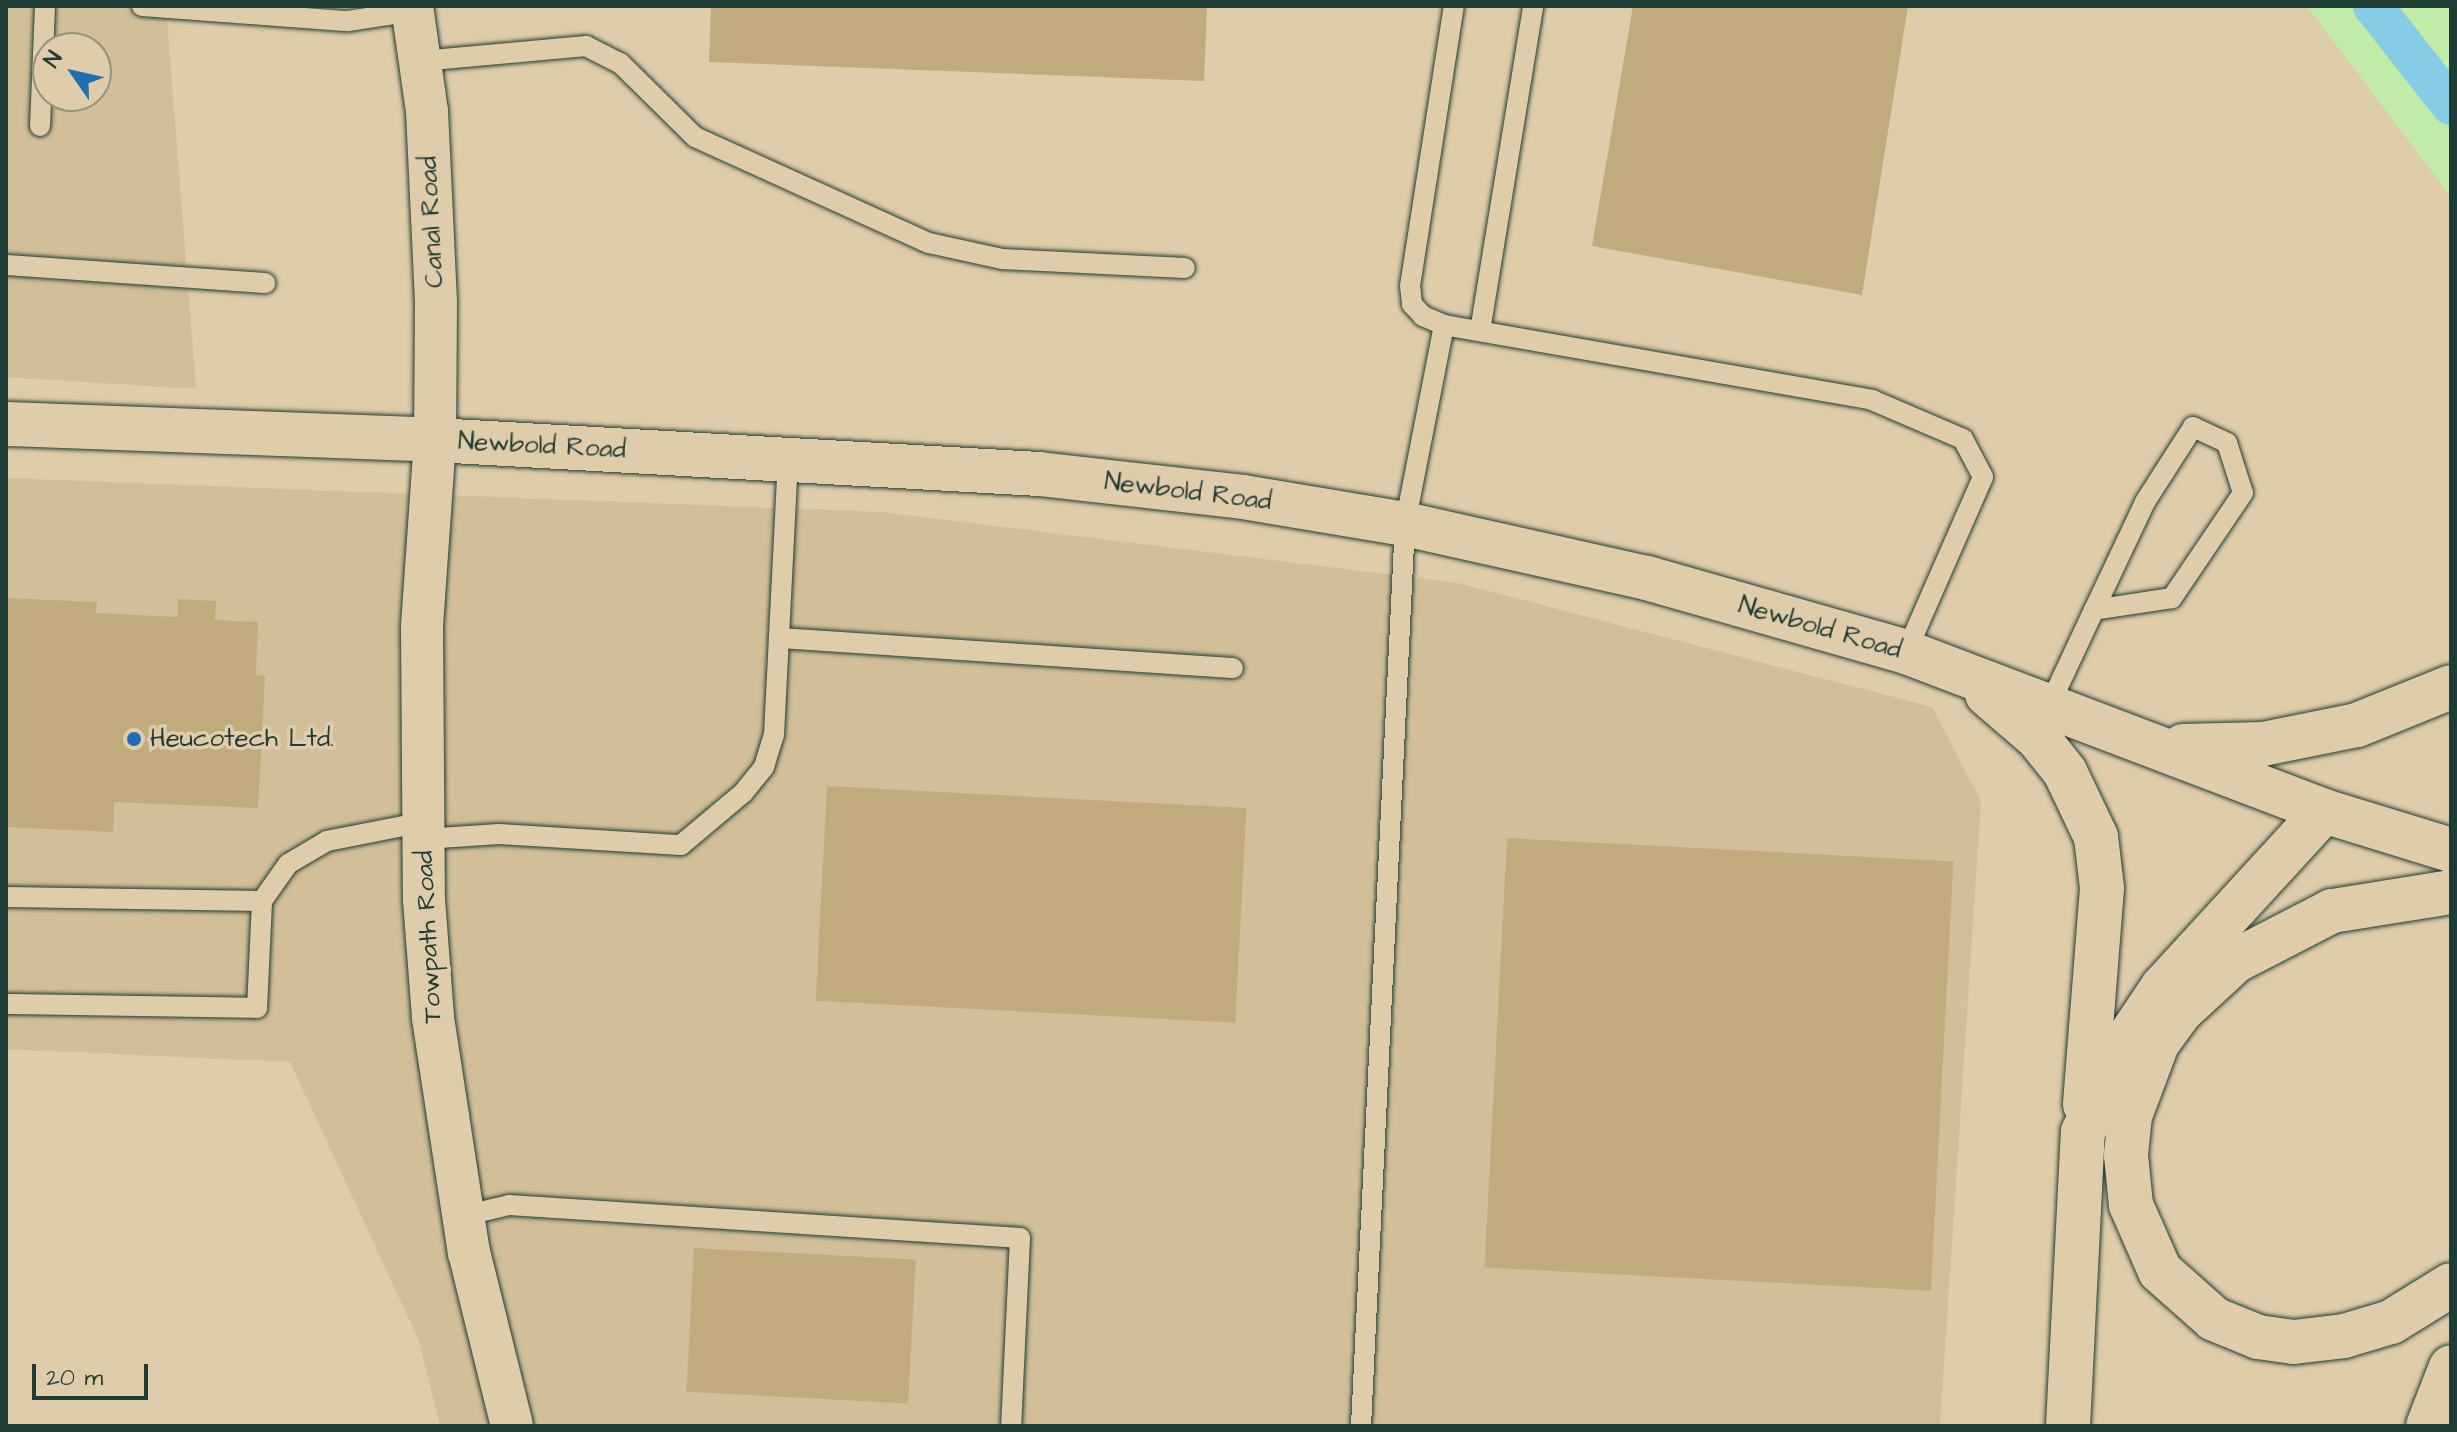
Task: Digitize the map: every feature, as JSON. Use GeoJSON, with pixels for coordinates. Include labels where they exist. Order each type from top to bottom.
{"type":"FeatureCollection","features":[{"type":"Feature","properties":{"kind":"main road","name":"Newbold Road"},"geometry":{"type":"LineString","coordinates":[[6,424],[435,440],[1039,474],[1243,497],[1405,524],[1647,578],[1906,652],[2324,811],[2451,850]]}},
{"type":"Feature","properties":{"kind":"main road"},"geometry":{"type":"LineString","coordinates":[[1952,670],[2038,738],[2065,772],[2096,837],[2102,888],[2083,1132],[2068,1426]]}},
{"type":"Feature","properties":{"kind":"main road"},"geometry":{"type":"LineString","coordinates":[[2148,744],[2263,744],[2357,725],[2451,687]]}},
{"type":"Feature","properties":{"kind":"main road","name":"Newbold Road"},"geometry":{"type":"LineString","coordinates":[[2324,811],[2451,892]]}},
{"type":"Feature","properties":{"kind":"main road"},"geometry":{"type":"LineString","coordinates":[[2083,1132],[2125,1043],[2162,988],[2324,811]]}},
{"type":"Feature","properties":{"kind":"main road"},"geometry":{"type":"LineString","coordinates":[[2451,892],[2332,911],[2235,961],[2180,1012],[2157,1044],[2137,1091],[2126,1155],[2131,1205],[2160,1271],[2214,1319],[2244,1331],[2294,1342],[2344,1336],[2391,1322],[2451,1285]]}},
{"type":"Feature","properties":{"kind":"main road"},"geometry":{"type":"LineString","coordinates":[[2428,1426],[2451,1367]]}},
{"type":"Feature","properties":{"kind":"street","name":"Canal Road"},"geometry":{"type":"LineString","coordinates":[[412,9],[421,61],[435,286],[435,440]]}},
{"type":"Feature","properties":{"kind":"street","name":"Towpath Road"},"geometry":{"type":"LineString","coordinates":[[435,440],[422,627],[424,831],[433,1018],[463,1216],[512,1426]]}},
{"type":"Feature","properties":{"kind":"lane"},"geometry":{"type":"LineString","coordinates":[[40,126],[45,6]]}},
{"type":"Feature","properties":{"kind":"lane"},"geometry":{"type":"LineString","coordinates":[[142,6],[348,21],[412,9]]}},
{"type":"Feature","properties":{"kind":"lane"},"geometry":{"type":"LineString","coordinates":[[1454,6],[1410,286],[1417,310],[1444,325],[1872,400],[1963,439],[1983,477],[1906,652]]}},
{"type":"Feature","properties":{"kind":"lane"},"geometry":{"type":"LineString","coordinates":[[1480,331],[1533,6]]}},
{"type":"Feature","properties":{"kind":"lane"},"geometry":{"type":"LineString","coordinates":[[421,61],[586,46],[620,63],[695,137],[929,243],[1002,259],[1185,268]]}},
{"type":"Feature","properties":{"kind":"lane"},"geometry":{"type":"LineString","coordinates":[[6,265],[265,283]]}},
{"type":"Feature","properties":{"kind":"lane"},"geometry":{"type":"LineString","coordinates":[[1361,1426],[1405,524],[1444,325]]}},
{"type":"Feature","properties":{"kind":"lane"},"geometry":{"type":"LineString","coordinates":[[2049,706],[2094,610],[2145,502],[2193,427],[2227,443],[2243,493],[2172,598],[2094,610]]}},
{"type":"Feature","properties":{"kind":"lane"},"geometry":{"type":"LineString","coordinates":[[6,1004],[257,1008],[262,901],[288,864],[327,841],[424,831],[681,845],[743,793],[764,767],[774,735],[788,460]]}},
{"type":"Feature","properties":{"kind":"lane"},"geometry":{"type":"LineString","coordinates":[[779,638],[1233,668]]}},
{"type":"Feature","properties":{"kind":"lane"},"geometry":{"type":"LineString","coordinates":[[6,897],[262,901]]}},
{"type":"Feature","properties":{"kind":"lane"},"geometry":{"type":"LineString","coordinates":[[463,1216],[509,1205],[1020,1238],[1011,1426]]}},
{"type":"Feature","properties":{"kind":"shaded area"},"geometry":{"type":"Polygon","coordinates":[[[6,6],[166,6],[196,389],[6,377],[6,6]]]}},
{"type":"Feature","properties":{"kind":"shaded area"},"geometry":{"type":"Polygon","coordinates":[[[6,478],[881,512],[1458,583],[1932,707],[1981,801],[1940,1426],[440,1426],[419,1341],[290,1062],[6,1049],[6,478]]]}},
{"type":"Feature","properties":{"kind":"green space"},"geometry":{"type":"Polygon","coordinates":[[[2307,6],[2451,6],[2451,197],[2307,6]]]}},
{"type":"Feature","properties":{"kind":"building"},"geometry":{"type":"Polygon","coordinates":[[[711,6],[1207,6],[1204,81],[709,62],[711,6]]]}},
{"type":"Feature","properties":{"kind":"building"},"geometry":{"type":"Polygon","coordinates":[[[1633,6],[1908,6],[1862,295],[1592,246],[1633,6]]]}},
{"type":"Feature","properties":{"kind":"building","name":"Heucotech Ltd."},"geometry":{"type":"Polygon","coordinates":[[[6,598],[97,602],[96,613],[177,617],[178,599],[216,601],[215,620],[258,622],[256,675],[265,676],[258,808],[114,802],[113,832],[6,827],[6,598]]]}},
{"type":"Feature","properties":{"kind":"building"},"geometry":{"type":"Polygon","coordinates":[[[827,786],[1246,808],[1235,1023],[816,1001],[827,786]]]}},
{"type":"Feature","properties":{"kind":"building"},"geometry":{"type":"Polygon","coordinates":[[[1507,838],[1953,861],[1931,1291],[1484,1267],[1507,838]]]}},
{"type":"Feature","properties":{"kind":"building"},"geometry":{"type":"Polygon","coordinates":[[[694,1248],[916,1260],[908,1403],[686,1392],[694,1248]]]}},
{"type":"Feature","properties":{"kind":"waterway"},"geometry":{"type":"LineString","coordinates":[[2373,6],[2451,105]]}},
{"type":"Feature","properties":{"kind":"place","name":"Heucotech Ltd."},"geometry":{"type":"Point","coordinates":[134,739]}}]}
